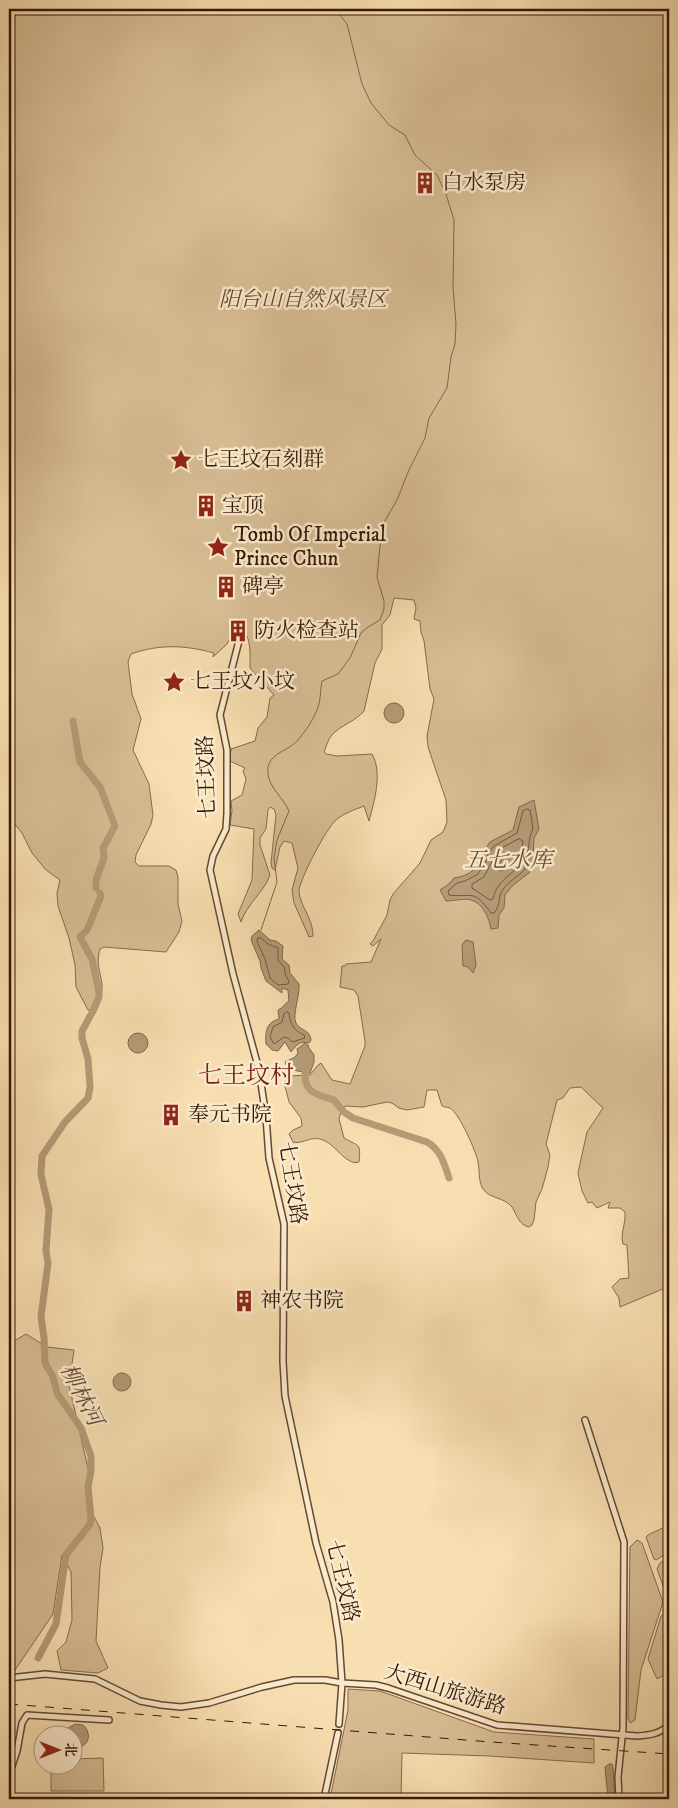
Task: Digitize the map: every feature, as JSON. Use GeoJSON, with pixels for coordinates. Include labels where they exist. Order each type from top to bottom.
{"type":"FeatureCollection","features":[{"type":"Feature","properties":{"kind":"street","name":"七王坟路"},"geometry":{"type":"LineString","coordinates":[[238,625],[242,629],[220,715],[228,766],[226,829],[213,856],[210,870],[232,974],[259,1070],[266,1117],[269,1158],[284,1224],[283,1362],[285,1396],[316,1543],[333,1602],[342,1683],[339,1724]]}},
{"type":"Feature","properties":{"kind":"street"},"geometry":{"type":"LineString","coordinates":[[585,1420],[624,1542],[623,1735],[618,1777],[620,1799]]}},
{"type":"Feature","properties":{"kind":"street","name":"大西山旅游路"},"geometry":{"type":"LineString","coordinates":[[9,1678],[45,1674],[95,1679],[140,1700],[180,1707],[209,1703],[262,1686],[310,1680],[376,1685],[497,1725],[623,1735],[652,1735],[669,1725]]}},
{"type":"Feature","properties":{"kind":"street"},"geometry":{"type":"LineString","coordinates":[[9,1775],[17,1751],[22,1723],[27,1715],[109,1720]]}},
{"type":"Feature","properties":{"kind":"street"},"geometry":{"type":"LineString","coordinates":[[324,1799],[338,1733]]}},
{"type":"Feature","properties":{"kind":"green space","name":"阳台山自然风景区"},"geometry":{"type":"Polygon","coordinates":[[[9,9],[669,9],[669,1288],[620,1307],[619,1298],[612,1287],[620,1279],[629,1278],[627,1245],[623,1244],[622,1240],[625,1212],[620,1208],[608,1208],[610,1202],[597,1208],[592,1202],[588,1203],[582,1191],[578,1173],[587,1132],[603,1108],[581,1087],[570,1088],[563,1098],[557,1100],[546,1144],[550,1155],[548,1167],[536,1202],[534,1220],[529,1227],[521,1222],[509,1204],[489,1195],[483,1189],[480,1183],[477,1157],[471,1141],[454,1111],[442,1106],[437,1090],[427,1090],[424,1107],[407,1110],[387,1102],[363,1107],[346,1106],[342,1108],[339,1119],[344,1138],[358,1146],[360,1151],[359,1162],[355,1163],[347,1159],[322,1140],[313,1139],[293,1142],[289,1134],[302,1126],[301,1118],[289,1102],[284,1082],[288,1076],[310,1075],[321,1063],[332,1080],[350,1084],[365,1046],[365,1041],[358,996],[354,990],[340,987],[342,966],[371,962],[381,939],[373,946],[370,944],[387,915],[393,894],[420,863],[431,840],[443,832],[447,822],[446,800],[428,747],[427,736],[434,699],[430,689],[420,621],[414,619],[416,608],[414,600],[394,598],[390,615],[382,625],[382,649],[375,663],[364,711],[331,736],[324,752],[337,756],[372,754],[377,770],[377,779],[369,821],[364,806],[336,820],[320,843],[303,878],[299,892],[312,930],[313,936],[309,937],[294,903],[292,890],[298,868],[292,843],[284,841],[280,847],[275,870],[272,868],[276,815],[274,809],[270,807],[266,829],[260,838],[260,845],[270,875],[264,887],[247,909],[241,922],[238,914],[252,880],[254,829],[230,825],[231,801],[242,795],[246,779],[243,771],[245,768],[230,761],[231,749],[255,741],[258,728],[267,717],[270,698],[274,695],[250,668],[249,644],[243,629],[238,624],[227,644],[213,657],[214,653],[182,647],[162,647],[131,654],[128,662],[132,694],[141,719],[133,750],[149,784],[153,815],[151,824],[136,855],[135,862],[139,866],[169,866],[176,870],[178,877],[178,904],[182,921],[179,932],[166,952],[104,947],[100,949],[98,966],[102,986],[98,1001],[92,1010],[88,1010],[76,987],[75,965],[69,938],[58,906],[57,893],[60,880],[46,870],[32,853],[22,833],[9,817],[9,9]]]}},
{"type":"Feature","properties":{"kind":"green space"},"geometry":{"type":"Polygon","coordinates":[[[26,1334],[47,1347],[74,1350],[69,1385],[90,1477],[93,1515],[100,1528],[103,1548],[100,1567],[96,1641],[108,1668],[98,1673],[61,1670],[57,1651],[66,1642],[72,1620],[71,1572],[62,1555],[53,1614],[9,1679],[9,1344],[26,1334]]]}},
{"type":"Feature","properties":{"kind":"green space"},"geometry":{"type":"Polygon","coordinates":[[[669,1525],[669,1552],[656,1560],[646,1537],[669,1525]]]}},
{"type":"Feature","properties":{"kind":"green space"},"geometry":{"type":"Polygon","coordinates":[[[637,1540],[642,1543],[663,1602],[641,1670],[635,1720],[630,1723],[628,1718],[630,1547],[637,1540]]]}},
{"type":"Feature","properties":{"kind":"green space"},"geometry":{"type":"Polygon","coordinates":[[[669,1558],[669,1579],[665,1591],[657,1569],[660,1563],[669,1558]]]}},
{"type":"Feature","properties":{"kind":"green space"},"geometry":{"type":"Polygon","coordinates":[[[665,1613],[669,1620],[669,1672],[657,1679],[648,1659],[661,1616],[665,1613]]]}},
{"type":"Feature","properties":{"kind":"green space"},"geometry":{"type":"Polygon","coordinates":[[[348,1689],[380,1691],[494,1732],[594,1739],[594,1763],[489,1756],[402,1753],[401,1799],[330,1799],[348,1710],[348,1689]]]}},
{"type":"Feature","properties":{"kind":"green space"},"geometry":{"type":"Polygon","coordinates":[[[103,1758],[104,1791],[51,1791],[51,1776],[82,1776],[82,1759],[103,1758]]]}},
{"type":"Feature","properties":{"kind":"water"},"geometry":{"type":"Polygon","coordinates":[[[390,703],[398,703],[404,709],[404,717],[398,723],[390,723],[384,717],[384,709],[390,703]]]}},
{"type":"Feature","properties":{"kind":"water","name":"五七水库"},"geometry":{"type":"Polygon","coordinates":[[[534,800],[539,829],[534,838],[533,860],[530,872],[512,886],[505,895],[504,908],[499,915],[498,928],[491,929],[489,920],[479,904],[468,899],[446,901],[440,890],[454,878],[474,870],[480,861],[483,850],[490,842],[513,830],[519,807],[534,800]]]}},
{"type":"Feature","properties":{"kind":"water"},"geometry":{"type":"Polygon","coordinates":[[[259,930],[270,940],[276,941],[283,946],[282,959],[289,965],[290,973],[299,984],[295,1020],[298,1026],[309,1034],[311,1040],[309,1043],[303,1042],[298,1044],[291,1052],[285,1042],[278,1051],[272,1050],[266,1044],[266,1032],[269,1025],[279,1019],[278,1010],[289,1001],[288,990],[282,988],[282,993],[266,981],[251,940],[252,936],[259,930]]]}},
{"type":"Feature","properties":{"kind":"water"},"geometry":{"type":"Polygon","coordinates":[[[466,940],[473,942],[476,965],[473,973],[468,967],[463,966],[462,945],[466,940]]]}},
{"type":"Feature","properties":{"kind":"water"},"geometry":{"type":"Polygon","coordinates":[[[138,1033],[145,1036],[148,1043],[145,1050],[138,1053],[131,1050],[128,1043],[131,1036],[138,1033]]]}},
{"type":"Feature","properties":{"kind":"water"},"geometry":{"type":"Polygon","coordinates":[[[305,1043],[314,1055],[314,1062],[310,1073],[292,1070],[285,1062],[295,1057],[298,1053],[297,1049],[305,1043]]]}},
{"type":"Feature","properties":{"kind":"water"},"geometry":{"type":"Polygon","coordinates":[[[122,1373],[128,1376],[131,1382],[128,1388],[122,1391],[116,1388],[113,1382],[116,1376],[122,1373]]]}},
{"type":"Feature","properties":{"kind":"water"},"geometry":{"type":"Polygon","coordinates":[[[75,1724],[83,1725],[86,1729],[88,1737],[82,1746],[82,1726],[72,1726],[75,1724]]]}},
{"type":"Feature","properties":{"kind":"water"},"geometry":{"type":"Polygon","coordinates":[[[612,1764],[613,1767],[615,1799],[608,1799],[605,1767],[612,1764]]]}},
{"type":"Feature","properties":{"kind":"waterway"},"geometry":{"type":"LineString","coordinates":[[261,930],[277,882],[274,858],[277,840],[289,811],[271,784],[268,767],[273,758],[293,745],[305,731],[319,705],[322,681],[338,674],[350,658],[361,633],[380,620],[384,609],[384,601],[377,577],[382,526],[397,500],[425,438],[429,418],[447,388],[451,357],[455,344],[456,324],[453,288],[454,220],[446,194],[437,175],[415,155],[405,135],[389,125],[371,103],[362,84],[347,24],[335,9]]}},
{"type":"Feature","properties":{"kind":"waterway"},"geometry":{"type":"LineString","coordinates":[[73,721],[80,762],[100,787],[115,826],[103,848],[104,858],[96,880],[96,888]]}},
{"type":"Feature","properties":{"kind":"waterway","name":"柳林河"},"geometry":{"type":"LineString","coordinates":[[38,1658],[56,1624],[66,1555],[90,1524],[91,1519],[88,1487],[91,1456],[81,1428],[57,1393],[53,1377],[45,1363],[41,1317],[48,1263],[46,1251],[49,1209],[41,1175],[42,1156],[65,1122],[88,1098],[90,1087],[88,1059],[82,1031],[93,1011],[99,997],[99,992],[92,959],[80,937],[87,930],[101,896],[100,893]]}},
{"type":"Feature","properties":{"kind":"waterway"},"geometry":{"type":"LineString","coordinates":[[305,1072],[305,1079],[309,1089],[334,1100],[344,1112],[353,1118],[432,1145],[441,1157],[449,1178]]}},
{"type":"Feature","properties":{"kind":"railway"},"geometry":{"type":"LineString","coordinates":[[9,1704],[669,1754]]}},
{"type":"Feature","properties":{"kind":"place","name":"白水泵房"},"geometry":{"type":"Point","coordinates":[425,183]}},
{"type":"Feature","properties":{"kind":"place","name":"七王坟石刻群"},"geometry":{"type":"Point","coordinates":[181,460]}},
{"type":"Feature","properties":{"kind":"place","name":"宝顶"},"geometry":{"type":"Point","coordinates":[206,506]}},
{"type":"Feature","properties":{"kind":"place","name":"Tomb Of Imperial Prince Chun"},"geometry":{"type":"Point","coordinates":[218,547]}},
{"type":"Feature","properties":{"kind":"place","name":"碑亭"},"geometry":{"type":"Point","coordinates":[226,587]}},
{"type":"Feature","properties":{"kind":"place","name":"防火检查站"},"geometry":{"type":"Point","coordinates":[238,631]}},
{"type":"Feature","properties":{"kind":"place","name":"七王坟小坟"},"geometry":{"type":"Point","coordinates":[174,682]}},
{"type":"Feature","properties":{"kind":"place","name":"奉元书院"},"geometry":{"type":"Point","coordinates":[171,1115]}},
{"type":"Feature","properties":{"kind":"place","name":"神农书院"},"geometry":{"type":"Point","coordinates":[244,1301]}},
{"type":"Feature","properties":{"kind":"district","name":"七王坟村"},"geometry":{"type":"Point","coordinates":[246,1076]}}]}
